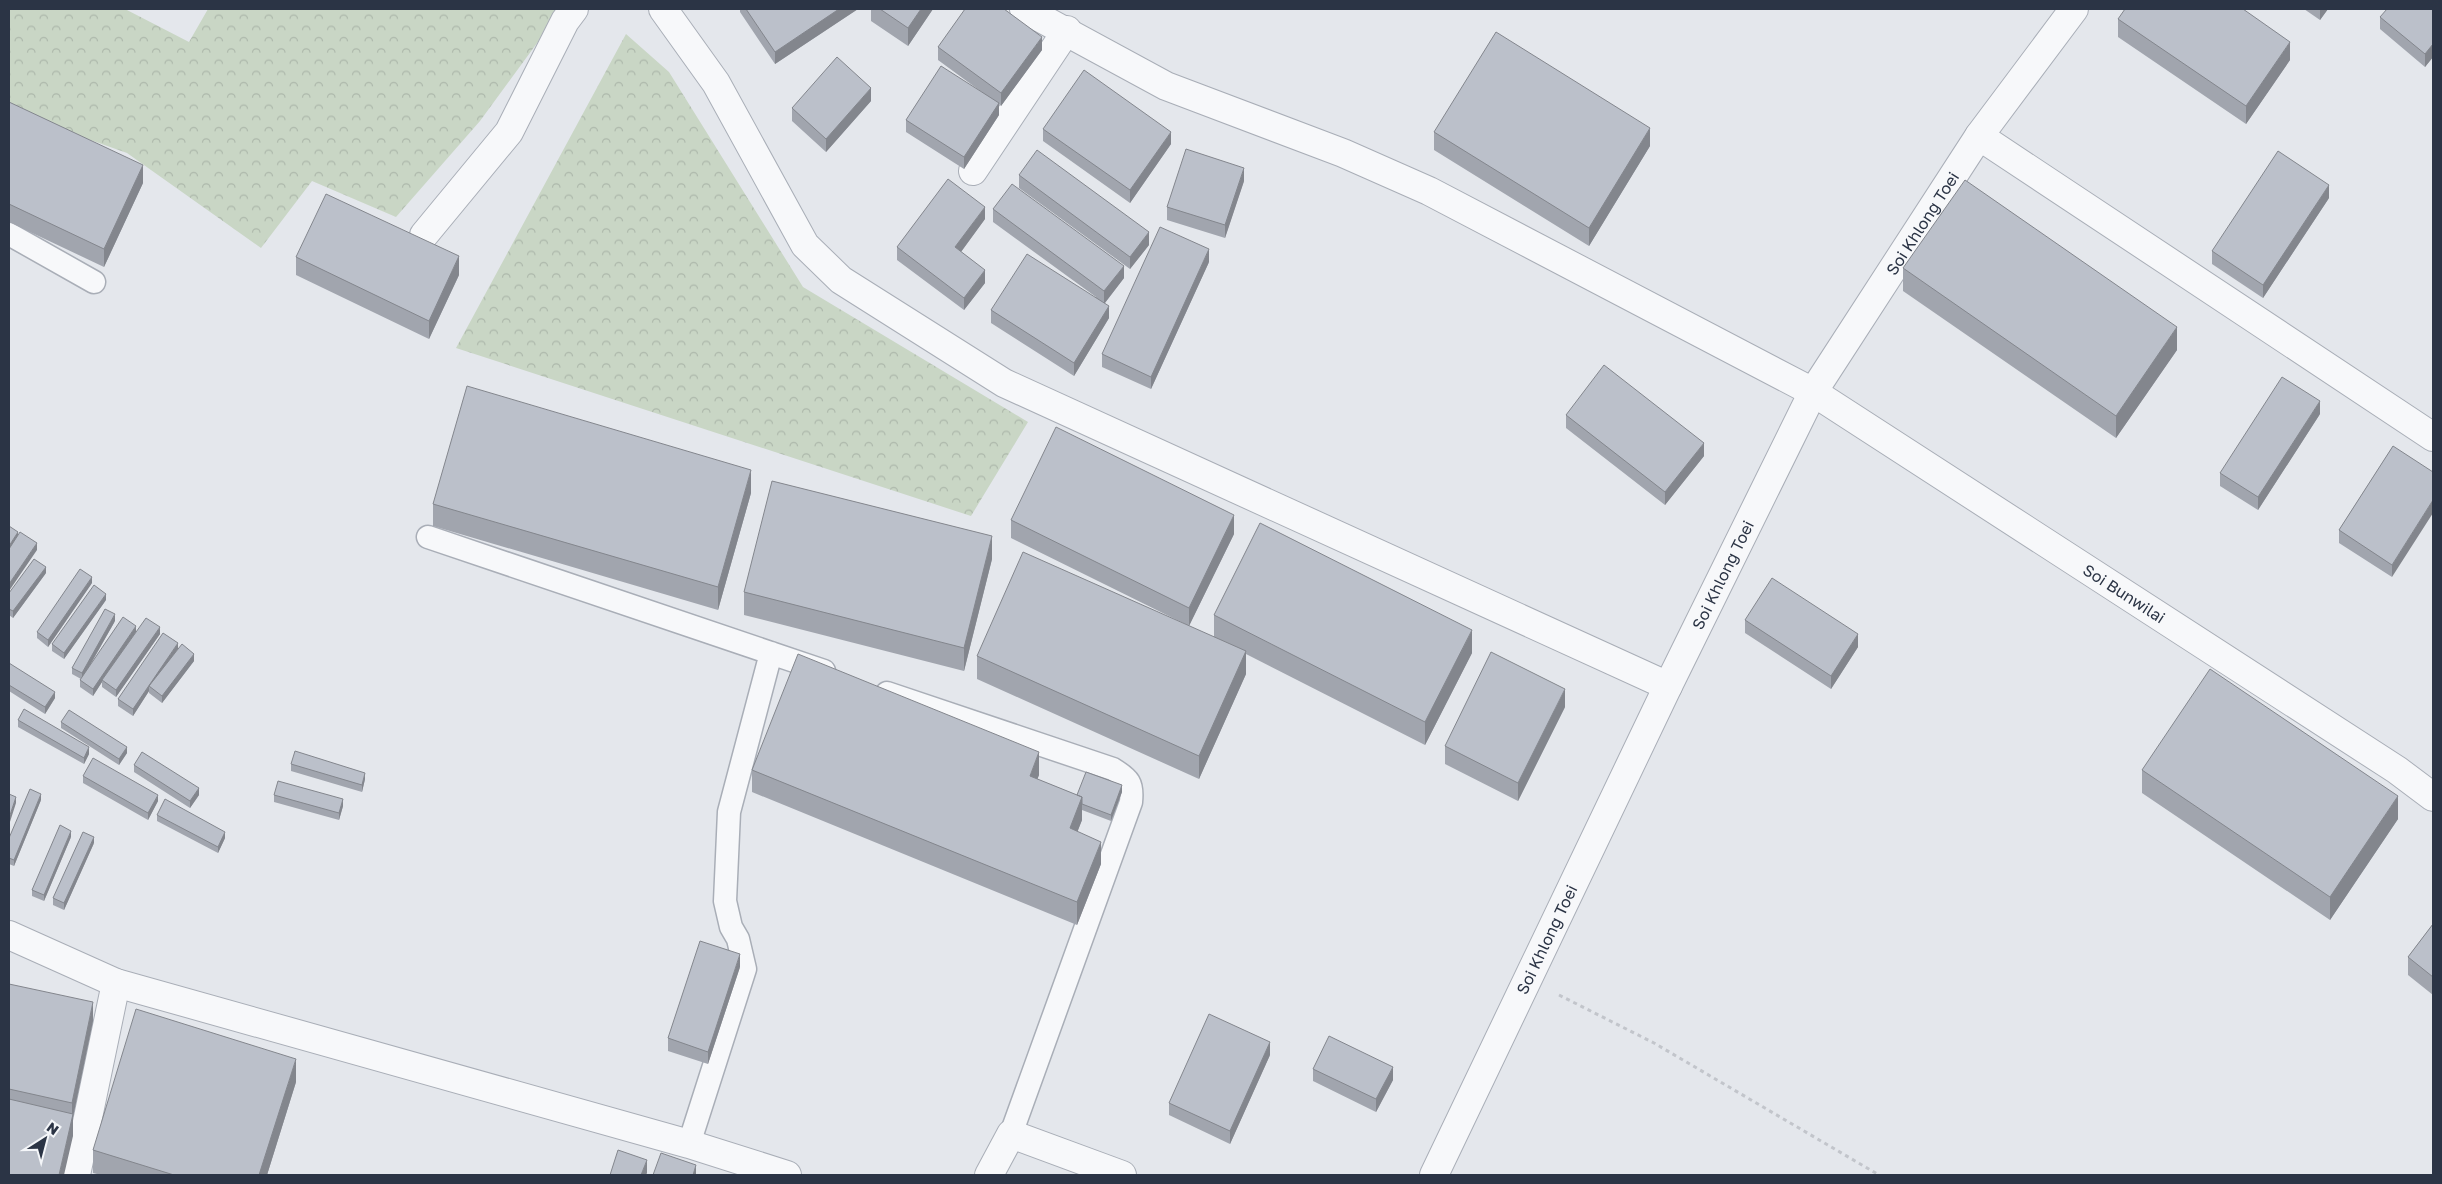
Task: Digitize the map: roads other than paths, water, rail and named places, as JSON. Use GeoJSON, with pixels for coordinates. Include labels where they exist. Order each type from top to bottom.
{"type":"FeatureCollection","features":[{"type":"Feature","properties":{"kind":"street"},"geometry":{"type":"LineString","coordinates":[[424,235],[509,132],[564,21],[574,9]]}},
{"type":"Feature","properties":{"kind":"street"},"geometry":{"type":"LineString","coordinates":[[663,9],[716,83],[805,245],[841,280],[1004,384],[1668,686]]}},
{"type":"Feature","properties":{"kind":"street","name":"Soi Bunwilai"},"geometry":{"type":"LineString","coordinates":[[1024,9],[1067,30],[1166,86],[1343,153],[1430,191],[1814,392],[2397,770],[2433,797]]}},
{"type":"Feature","properties":{"kind":"street","name":"Soi Khlong Toei"},"geometry":{"type":"LineString","coordinates":[[1434,1175],[1668,686],[1814,392],[1979,136],[2074,9]]}},
{"type":"Feature","properties":{"kind":"street"},"geometry":{"type":"LineString","coordinates":[[973,171],[1067,30]]}},
{"type":"Feature","properties":{"kind":"street"},"geometry":{"type":"LineString","coordinates":[[1979,136],[2433,437]]}},
{"type":"Feature","properties":{"kind":"street"},"geometry":{"type":"LineString","coordinates":[[9,935],[116,983],[688,1144],[788,1175]]}},
{"type":"Feature","properties":{"kind":"street"},"geometry":{"type":"LineString","coordinates":[[76,1175],[116,983]]}},
{"type":"Feature","properties":{"kind":"street"},"geometry":{"type":"LineString","coordinates":[[989,1175],[1011,1134],[1122,1175]]}},
{"type":"Feature","properties":{"kind":"lane"},"geometry":{"type":"LineString","coordinates":[[9,234],[94,282]]}},
{"type":"Feature","properties":{"kind":"lane"},"geometry":{"type":"LineString","coordinates":[[428,537],[1113,769],[1129,779],[1133,788],[1131,802],[1011,1134]]}},
{"type":"Feature","properties":{"kind":"lane"},"geometry":{"type":"LineString","coordinates":[[688,1144],[745,969],[738,939],[731,927],[725,901],[729,812],[771,653]]}}]}
